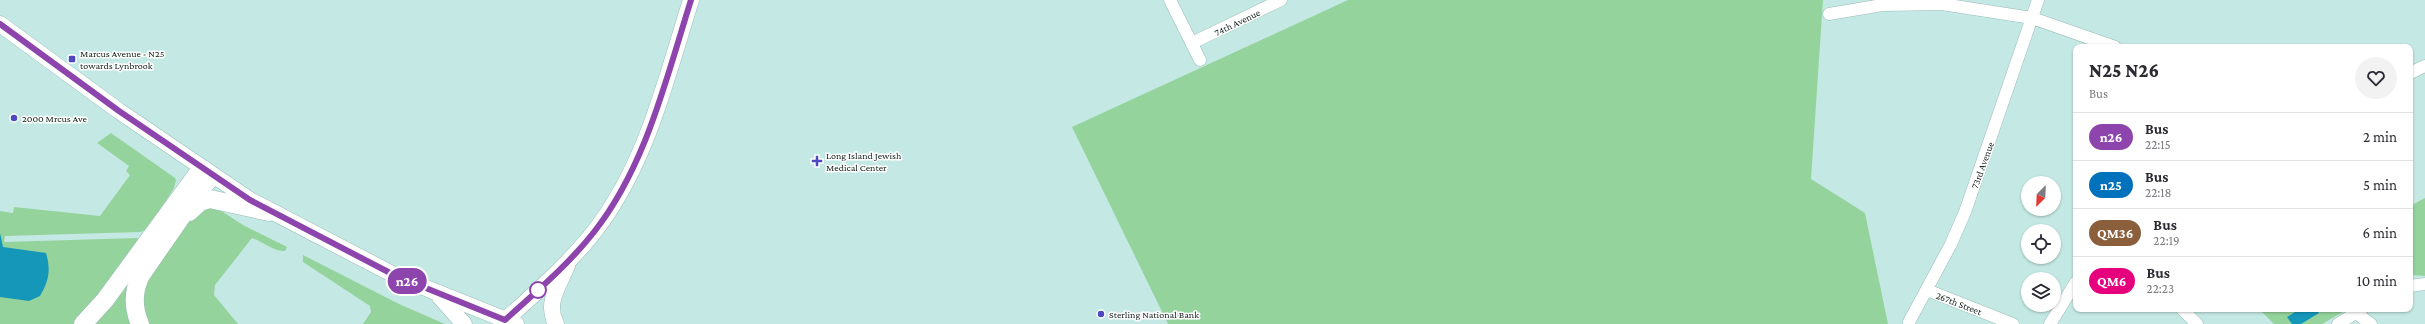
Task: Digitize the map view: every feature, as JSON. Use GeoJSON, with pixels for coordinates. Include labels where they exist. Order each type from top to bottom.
{"type":"FeatureCollection","features":[{"type":"Feature","properties":{"kind":"highway"},"geometry":{"type":"LineString","coordinates":[[140,324],[134,304],[138,280],[202,187],[207,173]]}},
{"type":"Feature","properties":{"kind":"highway"},"geometry":{"type":"LineString","coordinates":[[83,324],[102,304],[207,173]]}},
{"type":"Feature","properties":{"kind":"highway"},"geometry":{"type":"LineString","coordinates":[[177,224],[197,204],[206,199],[218,200],[269,212]]}},
{"type":"Feature","properties":{"kind":"main road"},"geometry":{"type":"LineString","coordinates":[[0,24],[207,173],[269,212],[376,266],[507,323],[571,258],[594,231],[617,197],[631,171],[659,101],[691,0]]}},
{"type":"Feature","properties":{"kind":"main road"},"geometry":{"type":"LineString","coordinates":[[556,324],[551,312],[551,303],[571,258]]}},
{"type":"Feature","properties":{"kind":"main road"},"geometry":{"type":"LineString","coordinates":[[438,294],[464,324]]}},
{"type":"Feature","properties":{"kind":"street"},"geometry":{"type":"LineString","coordinates":[[1170,0],[1200,60]]}},
{"type":"Feature","properties":{"kind":"street","name":"74th Avenue"},"geometry":{"type":"LineString","coordinates":[[1192,43],[1281,0]]}},
{"type":"Feature","properties":{"kind":"street","name":"73rd Avenue"},"geometry":{"type":"LineString","coordinates":[[1909,322],[1927,290],[1965,212],[2038,0]]}},
{"type":"Feature","properties":{"kind":"street"},"geometry":{"type":"LineString","coordinates":[[1829,14],[1882,5],[1942,4],[2032,18],[2106,44]]}},
{"type":"Feature","properties":{"kind":"street"},"geometry":{"type":"LineString","coordinates":[[2413,72],[2425,66]]}},
{"type":"Feature","properties":{"kind":"street"},"geometry":{"type":"LineString","coordinates":[[2413,286],[2425,284]]}},
{"type":"Feature","properties":{"kind":"street"},"geometry":{"type":"LineString","coordinates":[[2050,324],[2073,287]]}},
{"type":"Feature","properties":{"kind":"street","name":"267th Street"},"geometry":{"type":"LineString","coordinates":[[1927,290],[2013,324]]}},
{"type":"Feature","properties":{"kind":"street"},"geometry":{"type":"LineString","coordinates":[[2185,312],[2197,324]]}},
{"type":"Feature","properties":{"kind":"street"},"geometry":{"type":"LineString","coordinates":[[2338,324],[2357,312]]}},
{"type":"Feature","properties":{"kind":"street"},"geometry":{"type":"LineString","coordinates":[[2360,312],[2371,324]]}},
{"type":"Feature","properties":{"kind":"green space"},"geometry":{"type":"Polygon","coordinates":[[[1348,0],[1823,0],[1811,179],[1865,213],[1888,324],[1168,324],[1072,127],[1348,0]]]}},
{"type":"Feature","properties":{"kind":"green space"},"geometry":{"type":"Polygon","coordinates":[[[111,133],[175,178],[174,188],[148,229],[140,232],[5,236],[4,242],[137,238],[141,242],[75,324],[0,324],[0,211],[13,213],[14,207],[100,216],[130,175],[126,171],[129,166],[97,143],[111,133]]]}},
{"type":"Feature","properties":{"kind":"green space"},"geometry":{"type":"Polygon","coordinates":[[[2425,198],[2425,276],[2413,275],[2413,204],[2425,198]]]}},
{"type":"Feature","properties":{"kind":"green space"},"geometry":{"type":"Polygon","coordinates":[[[212,205],[243,225],[287,247],[285,251],[277,250],[252,238],[215,285],[214,295],[238,324],[144,324],[139,301],[145,280],[195,210],[212,205]]]}},
{"type":"Feature","properties":{"kind":"green space"},"geometry":{"type":"Polygon","coordinates":[[[303,255],[399,304],[445,324],[363,324],[371,312],[370,306],[303,262],[303,255]]]}},
{"type":"Feature","properties":{"kind":"green space"},"geometry":{"type":"Polygon","coordinates":[[[126,281],[131,282],[133,324],[93,324],[126,281]]]}},
{"type":"Feature","properties":{"kind":"green space"},"geometry":{"type":"Polygon","coordinates":[[[2262,312],[2343,312],[2322,324],[2274,324],[2262,312]]]}},
{"type":"Feature","properties":{"kind":"water"},"geometry":{"type":"Polygon","coordinates":[[[0,233],[3,247],[46,253],[49,270],[47,280],[40,296],[29,301],[0,297],[0,233]]]}},
{"type":"Feature","properties":{"kind":"water"},"geometry":{"type":"Polygon","coordinates":[[[2295,312],[2319,313],[2301,324],[2292,324],[2287,317],[2295,312]]]}},
{"type":"Feature","properties":{"kind":"bus line","name":"n26"},"geometry":{"type":"LineString","coordinates":[[0,24],[119,111],[229,188],[352,255],[438,294],[486,314],[505,320],[581,247],[594,231],[617,197],[631,171],[649,129],[691,0]]}},
{"type":"Feature","properties":{"kind":"place","name":"Marcus Avenue - N25 towards Lynbrook"},"geometry":{"type":"Point","coordinates":[72,59]}},
{"type":"Feature","properties":{"kind":"place","name":"2000 Mrcus Ave"},"geometry":{"type":"Point","coordinates":[14,118]}},
{"type":"Feature","properties":{"kind":"place","name":"Long Island Jewish Medical Center"},"geometry":{"type":"Point","coordinates":[817,161]}},
{"type":"Feature","properties":{"kind":"place","name":"Sterling National Bank"},"geometry":{"type":"Point","coordinates":[1101,314]}}]}
